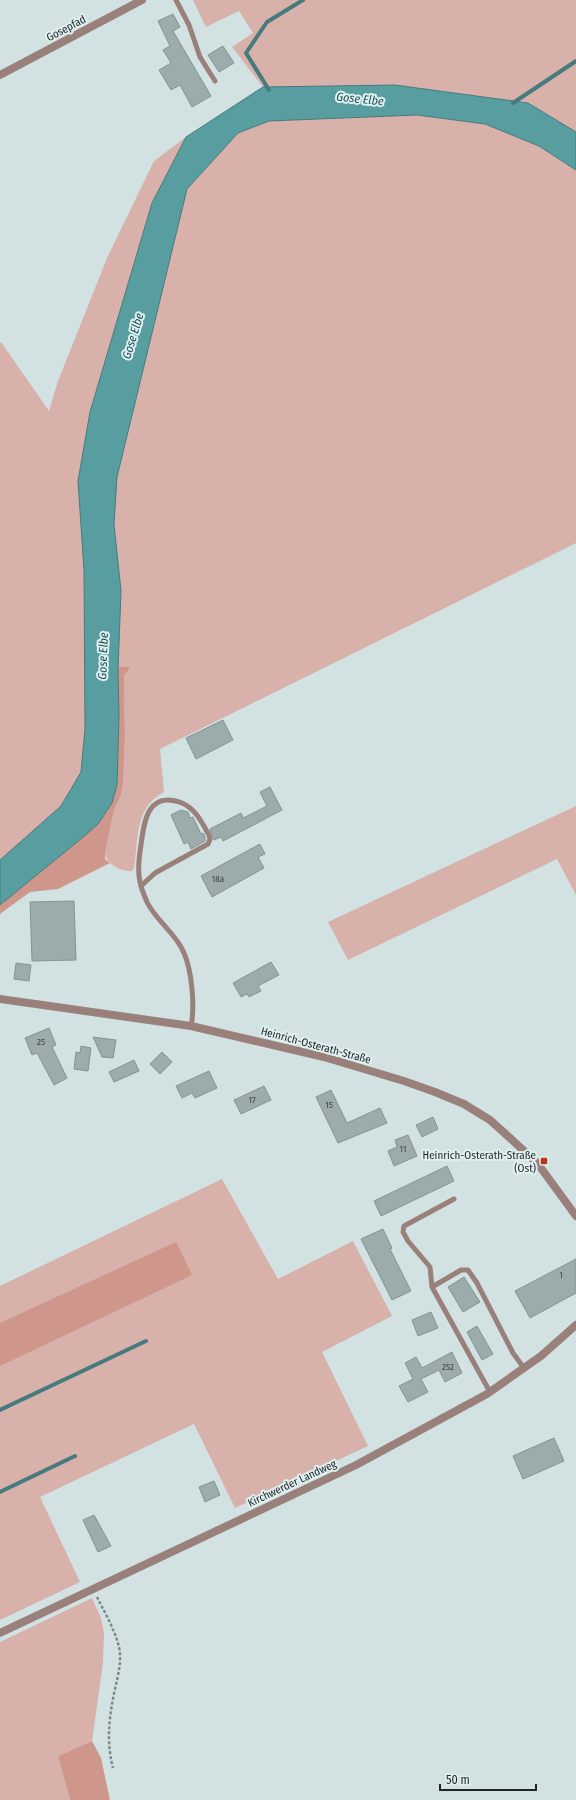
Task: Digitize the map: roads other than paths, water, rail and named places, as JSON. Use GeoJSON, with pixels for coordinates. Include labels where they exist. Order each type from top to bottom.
{"type":"FeatureCollection","features":[{"type":"Feature","properties":{"kind":"street","name":"Gosepfad"},"geometry":{"type":"LineString","coordinates":[[0,76],[142,0]]}},
{"type":"Feature","properties":{"kind":"street","name":"Heinrich-Osterath-Straße"},"geometry":{"type":"LineString","coordinates":[[0,999],[191,1026],[324,1057],[404,1081],[464,1104],[490,1120],[538,1164],[576,1216]]}},
{"type":"Feature","properties":{"kind":"street","name":"Kirchwerder Landweg"},"geometry":{"type":"LineString","coordinates":[[0,1633],[356,1465],[490,1392],[541,1356],[576,1325]]}},
{"type":"Feature","properties":{"kind":"lane"},"geometry":{"type":"LineString","coordinates":[[176,0],[189,25],[200,57],[215,81]]}},
{"type":"Feature","properties":{"kind":"lane"},"geometry":{"type":"LineString","coordinates":[[141,886],[155,873],[208,844],[210,839],[209,835],[195,812],[185,804],[174,800],[161,802],[153,806],[147,813],[138,863],[141,886],[148,903],[154,914],[178,942],[185,954],[192,991],[194,1012],[191,1026]]}},
{"type":"Feature","properties":{"kind":"lane"},"geometry":{"type":"LineString","coordinates":[[454,1199],[404,1226],[403,1232],[408,1241],[430,1267],[432,1287],[490,1392]]}},
{"type":"Feature","properties":{"kind":"lane"},"geometry":{"type":"LineString","coordinates":[[432,1287],[461,1270],[468,1270],[478,1283],[513,1353],[524,1368]]}},
{"type":"Feature","properties":{"kind":"water","name":"Gose Elbe"},"geometry":{"type":"Polygon","coordinates":[[[395,85],[528,103],[576,132],[576,170],[539,146],[485,124],[417,115],[269,121],[238,133],[187,189],[117,477],[114,524],[121,591],[118,670],[119,716],[117,785],[112,803],[98,824],[0,905],[0,860],[61,806],[81,772],[85,729],[84,570],[78,481],[90,412],[152,203],[186,137],[263,87],[395,85]]]}},
{"type":"Feature","properties":{"kind":"waterway"},"geometry":{"type":"LineString","coordinates":[[269,90],[246,53],[267,22],[303,0]]}},
{"type":"Feature","properties":{"kind":"waterway"},"geometry":{"type":"LineString","coordinates":[[513,103],[576,61]]}},
{"type":"Feature","properties":{"kind":"waterway"},"geometry":{"type":"LineString","coordinates":[[0,1410],[146,1341]]}},
{"type":"Feature","properties":{"kind":"waterway"},"geometry":{"type":"LineString","coordinates":[[0,1492],[75,1456]]}},
{"type":"Feature","properties":{"kind":"place","name":"Heinrich-Osterath-Straße (Ost)"},"geometry":{"type":"Point","coordinates":[544,1161]}}]}
